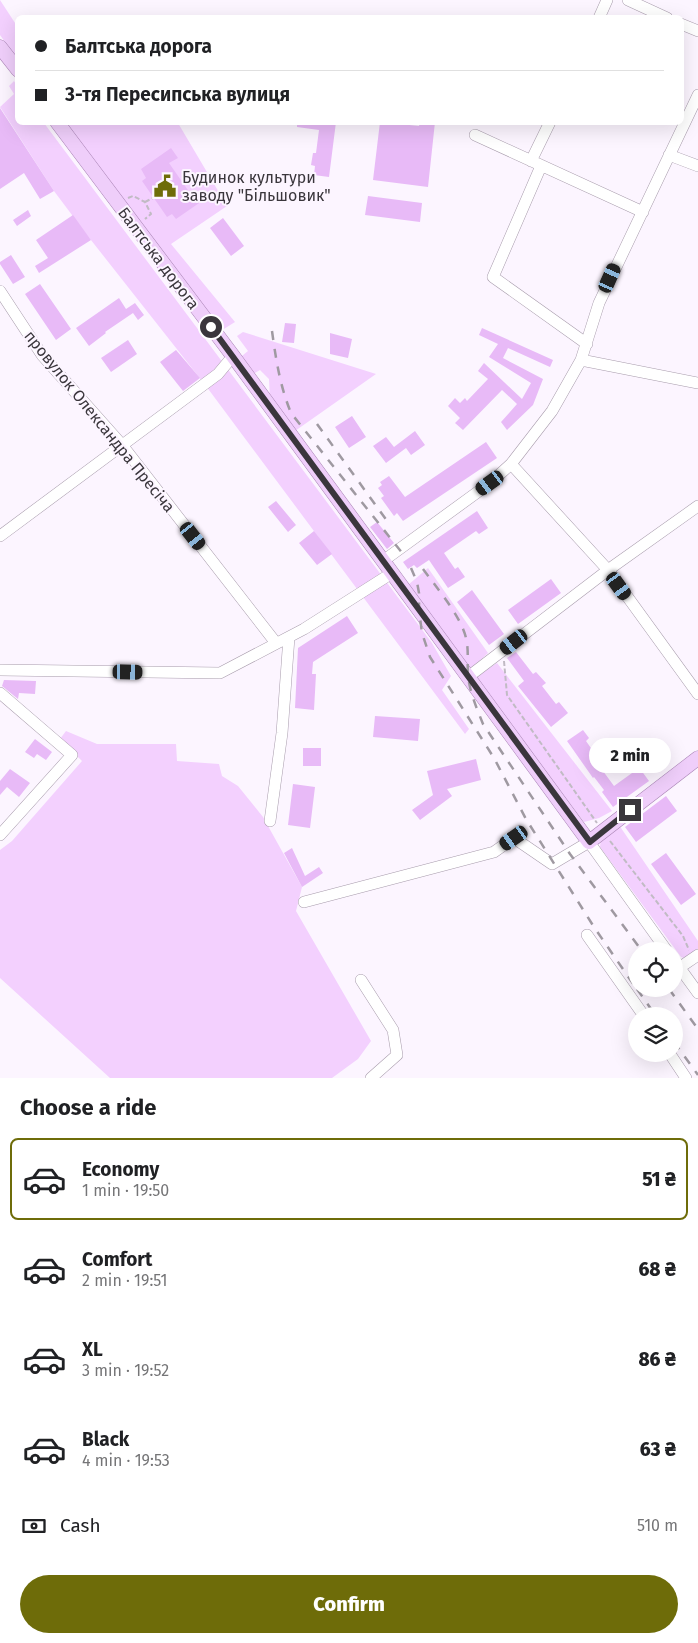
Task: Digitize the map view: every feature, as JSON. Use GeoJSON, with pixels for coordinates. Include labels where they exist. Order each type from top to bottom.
{"type":"FeatureCollection","features":[{"type":"Feature","properties":{"kind":"main road"},"geometry":{"type":"LineString","coordinates":[[0,47],[15,66]]}},
{"type":"Feature","properties":{"kind":"main road","name":"Балтська дорога"},"geometry":{"type":"LineString","coordinates":[[59,125],[233,356],[590,842]]}},
{"type":"Feature","properties":{"kind":"main road"},"geometry":{"type":"LineString","coordinates":[[590,842],[698,758]]}},
{"type":"Feature","properties":{"kind":"street"},"geometry":{"type":"LineString","coordinates":[[600,15],[607,0]]}},
{"type":"Feature","properties":{"kind":"street"},"geometry":{"type":"LineString","coordinates":[[628,0],[660,15]]}},
{"type":"Feature","properties":{"kind":"street"},"geometry":{"type":"LineString","coordinates":[[684,25],[698,31]]}},
{"type":"Feature","properties":{"kind":"street"},"geometry":{"type":"LineString","coordinates":[[684,124],[698,96]]}},
{"type":"Feature","properties":{"kind":"street"},"geometry":{"type":"LineString","coordinates":[[549,125],[493,277],[586,344]]}},
{"type":"Feature","properties":{"kind":"street"},"geometry":{"type":"LineString","coordinates":[[383,562],[490,483],[511,464],[552,411],[581,360],[599,303],[684,125]]}},
{"type":"Feature","properties":{"kind":"street"},"geometry":{"type":"LineString","coordinates":[[475,135],[643,212]]}},
{"type":"Feature","properties":{"kind":"street"},"geometry":{"type":"LineString","coordinates":[[669,155],[698,166]]}},
{"type":"Feature","properties":{"kind":"street","name":"провулок Олександра Пресіча"},"geometry":{"type":"LineString","coordinates":[[0,291],[42,355],[122,444],[276,643]]}},
{"type":"Feature","properties":{"kind":"street"},"geometry":{"type":"LineString","coordinates":[[0,536],[218,374],[233,356]]}},
{"type":"Feature","properties":{"kind":"street"},"geometry":{"type":"LineString","coordinates":[[581,360],[698,383]]}},
{"type":"Feature","properties":{"kind":"street"},"geometry":{"type":"LineString","coordinates":[[511,464],[608,570],[698,694]]}},
{"type":"Feature","properties":{"kind":"street"},"geometry":{"type":"LineString","coordinates":[[468,677],[608,570],[698,506]]}},
{"type":"Feature","properties":{"kind":"street"},"geometry":{"type":"LineString","coordinates":[[0,670],[220,673],[288,637],[392,573]]}},
{"type":"Feature","properties":{"kind":"street"},"geometry":{"type":"LineString","coordinates":[[270,821],[282,733],[288,637]]}},
{"type":"Feature","properties":{"kind":"street"},"geometry":{"type":"LineString","coordinates":[[0,693],[71,753],[72,757],[0,835]]}},
{"type":"Feature","properties":{"kind":"street"},"geometry":{"type":"LineString","coordinates":[[304,902],[494,852],[514,838],[552,864],[590,842]]}},
{"type":"Feature","properties":{"kind":"street","name":"Балтська дорога"},"geometry":{"type":"LineString","coordinates":[[590,842],[661,942]]}},
{"type":"Feature","properties":{"kind":"street"},"geometry":{"type":"LineString","coordinates":[[587,935],[638,1007]]}},
{"type":"Feature","properties":{"kind":"street"},"geometry":{"type":"LineString","coordinates":[[683,962],[696,957]]}},
{"type":"Feature","properties":{"kind":"street"},"geometry":{"type":"LineString","coordinates":[[683,973],[698,993]]}},
{"type":"Feature","properties":{"kind":"street"},"geometry":{"type":"LineString","coordinates":[[361,980],[393,1030],[397,1055],[371,1078]]}},
{"type":"Feature","properties":{"kind":"street"},"geometry":{"type":"LineString","coordinates":[[675,1062],[686,1078]]}},
{"type":"Feature","properties":{"kind":"path"},"geometry":{"type":"LineString","coordinates":[[118,204],[132,196],[145,202],[151,214],[135,226]]}},
{"type":"Feature","properties":{"kind":"path"},"geometry":{"type":"LineString","coordinates":[[145,202],[153,198]]}},
{"type":"Feature","properties":{"kind":"path"},"geometry":{"type":"LineString","coordinates":[[499,654],[504,662],[507,695],[603,832],[683,936],[690,954],[696,957]]}},
{"type":"Feature","properties":{"kind":"shaded area"},"geometry":{"type":"Polygon","coordinates":[[[0,0],[15,23],[15,56],[0,35],[0,0]]]}},
{"type":"Feature","properties":{"kind":"shaded area"},"geometry":{"type":"Polygon","coordinates":[[[14,81],[15,125],[45,125],[432,643],[451,676],[442,690],[469,729],[465,734],[206,386],[54,191],[0,107],[14,94],[9,86],[14,81]]]}},
{"type":"Feature","properties":{"kind":"shaded area"},"geometry":{"type":"Polygon","coordinates":[[[65,125],[179,125],[227,206],[171,244],[235,322],[219,332],[65,125]]]}},
{"type":"Feature","properties":{"kind":"shaded area"},"geometry":{"type":"Polygon","coordinates":[[[243,332],[376,374],[295,431],[270,400],[269,379],[260,370],[250,376],[237,360],[248,351],[237,336],[243,332]]]}},
{"type":"Feature","properties":{"kind":"shaded area"},"geometry":{"type":"Polygon","coordinates":[[[428,568],[488,653],[470,670],[408,585],[428,568]]]}},
{"type":"Feature","properties":{"kind":"shaded area"},"geometry":{"type":"Polygon","coordinates":[[[497,663],[612,811],[599,818],[584,822],[474,678],[497,663]]]}},
{"type":"Feature","properties":{"kind":"shaded area"},"geometry":{"type":"Polygon","coordinates":[[[66,731],[97,744],[176,744],[177,761],[219,764],[222,776],[238,786],[263,817],[302,887],[296,911],[371,1041],[358,1059],[332,1078],[110,1078],[0,978],[0,850],[12,841],[82,761],[60,739],[66,731]]]}},
{"type":"Feature","properties":{"kind":"shaded area"},"geometry":{"type":"Polygon","coordinates":[[[619,825],[698,941],[698,955],[690,960],[683,958],[683,942],[670,942],[600,847],[601,838],[619,825]]]}},
{"type":"Feature","properties":{"kind":"building"},"geometry":{"type":"Polygon","coordinates":[[[0,108],[54,191],[40,199],[24,173],[0,189],[0,108]]]}},
{"type":"Feature","properties":{"kind":"building"},"geometry":{"type":"Polygon","coordinates":[[[297,125],[336,125],[329,177],[314,175],[315,166],[311,165],[313,153],[316,153],[319,130],[297,127],[297,125]]]}},
{"type":"Feature","properties":{"kind":"building"},"geometry":{"type":"Polygon","coordinates":[[[380,125],[435,125],[428,187],[373,180],[380,125]]]}},
{"type":"Feature","properties":{"kind":"building","name":"Будинок культури заводу \"Більшовик\""},"geometry":{"type":"Polygon","coordinates":[[[171,148],[178,158],[169,163],[192,196],[200,191],[205,199],[176,219],[172,214],[167,217],[142,181],[146,178],[141,169],[171,148]]]}},
{"type":"Feature","properties":{"kind":"building"},"geometry":{"type":"Polygon","coordinates":[[[368,196],[422,203],[420,222],[365,215],[368,196]]]}},
{"type":"Feature","properties":{"kind":"building"},"geometry":{"type":"Polygon","coordinates":[[[28,210],[31,216],[17,226],[13,220],[28,210]]]}},
{"type":"Feature","properties":{"kind":"building"},"geometry":{"type":"Polygon","coordinates":[[[73,215],[91,240],[39,273],[35,266],[48,258],[36,240],[73,215]]]}},
{"type":"Feature","properties":{"kind":"building"},"geometry":{"type":"Polygon","coordinates":[[[223,218],[244,246],[231,256],[210,228],[223,218]]]}},
{"type":"Feature","properties":{"kind":"building"},"geometry":{"type":"Polygon","coordinates":[[[11,255],[25,277],[13,284],[0,264],[0,262],[11,255]]]}},
{"type":"Feature","properties":{"kind":"building"},"geometry":{"type":"Polygon","coordinates":[[[40,284],[71,329],[56,340],[25,294],[40,284]]]}},
{"type":"Feature","properties":{"kind":"building"},"geometry":{"type":"Polygon","coordinates":[[[119,298],[126,309],[135,303],[144,315],[138,320],[133,313],[105,332],[89,346],[76,328],[119,298]]]}},
{"type":"Feature","properties":{"kind":"building"},"geometry":{"type":"Polygon","coordinates":[[[285,323],[296,324],[294,343],[282,342],[285,323]]]}},
{"type":"Feature","properties":{"kind":"building"},"geometry":{"type":"Polygon","coordinates":[[[482,328],[553,360],[550,367],[508,348],[503,358],[543,379],[533,405],[507,430],[501,422],[517,404],[502,390],[463,430],[455,423],[460,418],[448,406],[455,398],[460,403],[465,398],[467,401],[488,379],[478,371],[484,363],[522,399],[531,383],[489,357],[498,344],[479,335],[482,328]]]}},
{"type":"Feature","properties":{"kind":"building"},"geometry":{"type":"Polygon","coordinates":[[[330,333],[352,339],[348,358],[330,354],[330,333]]]}},
{"type":"Feature","properties":{"kind":"building"},"geometry":{"type":"Polygon","coordinates":[[[128,340],[137,354],[111,372],[101,358],[128,340]]]}},
{"type":"Feature","properties":{"kind":"building"},"geometry":{"type":"Polygon","coordinates":[[[176,350],[200,378],[183,391],[160,362],[176,350]]]}},
{"type":"Feature","properties":{"kind":"building"},"geometry":{"type":"Polygon","coordinates":[[[352,416],[366,437],[349,448],[335,427],[352,416]]]}},
{"type":"Feature","properties":{"kind":"building"},"geometry":{"type":"Polygon","coordinates":[[[415,431],[425,445],[411,455],[406,448],[386,463],[373,446],[386,437],[394,447],[415,431]]]}},
{"type":"Feature","properties":{"kind":"building"},"geometry":{"type":"Polygon","coordinates":[[[486,442],[497,458],[403,521],[397,513],[394,516],[381,498],[384,496],[378,488],[382,485],[380,482],[389,476],[405,497],[486,442]]]}},
{"type":"Feature","properties":{"kind":"building"},"geometry":{"type":"Polygon","coordinates":[[[276,501],[296,525],[288,532],[268,507],[276,501]]]}},
{"type":"Feature","properties":{"kind":"building"},"geometry":{"type":"Polygon","coordinates":[[[477,511],[488,528],[479,534],[476,531],[444,553],[455,569],[458,567],[465,577],[448,588],[429,560],[417,568],[414,565],[408,569],[403,562],[477,511]]]}},
{"type":"Feature","properties":{"kind":"building"},"geometry":{"type":"Polygon","coordinates":[[[377,522],[394,543],[387,549],[370,527],[377,522]]]}},
{"type":"Feature","properties":{"kind":"building"},"geometry":{"type":"Polygon","coordinates":[[[314,531],[332,554],[317,565],[299,543],[314,531]]]}},
{"type":"Feature","properties":{"kind":"building"},"geometry":{"type":"Polygon","coordinates":[[[551,579],[561,593],[518,624],[508,610],[551,579]]]}},
{"type":"Feature","properties":{"kind":"building"},"geometry":{"type":"Polygon","coordinates":[[[472,590],[504,634],[489,645],[457,602],[472,590]]]}},
{"type":"Feature","properties":{"kind":"building"},"geometry":{"type":"Polygon","coordinates":[[[347,616],[358,633],[313,662],[312,674],[316,674],[314,710],[295,708],[298,648],[347,616]]]}},
{"type":"Feature","properties":{"kind":"building"},"geometry":{"type":"Polygon","coordinates":[[[516,652],[533,674],[536,672],[546,683],[542,686],[556,704],[559,702],[568,713],[551,727],[518,686],[524,681],[507,658],[516,652]]]}},
{"type":"Feature","properties":{"kind":"building"},"geometry":{"type":"Polygon","coordinates":[[[4,680],[36,681],[35,694],[19,693],[18,699],[2,686],[4,680]]]}},
{"type":"Feature","properties":{"kind":"building"},"geometry":{"type":"Polygon","coordinates":[[[375,716],[420,719],[418,741],[373,737],[375,716]]]}},
{"type":"Feature","properties":{"kind":"building"},"geometry":{"type":"Polygon","coordinates":[[[583,730],[589,738],[586,741],[600,761],[603,758],[609,767],[603,771],[614,786],[632,773],[631,771],[638,766],[649,781],[613,807],[602,792],[604,790],[593,778],[567,741],[583,730]]]}},
{"type":"Feature","properties":{"kind":"building"},"geometry":{"type":"Polygon","coordinates":[[[35,739],[52,752],[46,760],[37,754],[34,758],[25,752],[35,739]]]}},
{"type":"Feature","properties":{"kind":"building"},"geometry":{"type":"Polygon","coordinates":[[[303,748],[321,748],[321,766],[303,766],[303,748]]]}},
{"type":"Feature","properties":{"kind":"building"},"geometry":{"type":"Polygon","coordinates":[[[476,759],[481,780],[447,789],[452,796],[420,820],[412,810],[433,795],[427,771],[476,759]]]}},
{"type":"Feature","properties":{"kind":"building"},"geometry":{"type":"Polygon","coordinates":[[[10,769],[30,783],[19,797],[7,787],[0,795],[0,781],[10,769]]]}},
{"type":"Feature","properties":{"kind":"building"},"geometry":{"type":"Polygon","coordinates":[[[293,784],[315,787],[310,828],[288,825],[293,784]]]}},
{"type":"Feature","properties":{"kind":"building"},"geometry":{"type":"Polygon","coordinates":[[[666,796],[677,811],[636,842],[625,827],[666,796]]]}},
{"type":"Feature","properties":{"kind":"building"},"geometry":{"type":"Polygon","coordinates":[[[292,848],[305,876],[319,867],[323,873],[302,887],[284,853],[292,848]]]}},
{"type":"Feature","properties":{"kind":"building"},"geometry":{"type":"Polygon","coordinates":[[[666,853],[696,894],[681,905],[651,864],[666,853]]]}},
{"type":"Feature","properties":{"kind":"railway"},"geometry":{"type":"LineString","coordinates":[[272,331],[281,383],[291,413],[403,554]]}},
{"type":"Feature","properties":{"kind":"railway"},"geometry":{"type":"LineString","coordinates":[[317,424],[390,525]]}},
{"type":"Feature","properties":{"kind":"railway"},"geometry":{"type":"LineString","coordinates":[[411,568],[417,582],[422,633],[430,657],[494,758],[526,819],[594,927],[628,976]]}},
{"type":"Feature","properties":{"kind":"railway"},"geometry":{"type":"LineString","coordinates":[[423,569],[448,602],[463,629],[466,638],[469,682],[483,724],[570,854],[635,942]]}},
{"type":"Feature","properties":{"kind":"railway"},"geometry":{"type":"LineString","coordinates":[[643,997],[650,1007]]}},
{"type":"Feature","properties":{"kind":"railway"},"geometry":{"type":"LineString","coordinates":[[675,997],[698,1029]]}},
{"type":"Feature","properties":{"kind":"railway"},"geometry":{"type":"LineString","coordinates":[[683,1054],[698,1075]]}},
{"type":"Feature","properties":{"kind":"place","name":"Будинок культури заводу \"Більшовик\""},"geometry":{"type":"Point","coordinates":[165,186]}},
{"type":"Feature","properties":{"kind":"route"},"geometry":{"type":"LineString","coordinates":[[211,327],[590,842],[630,810]]}}]}
